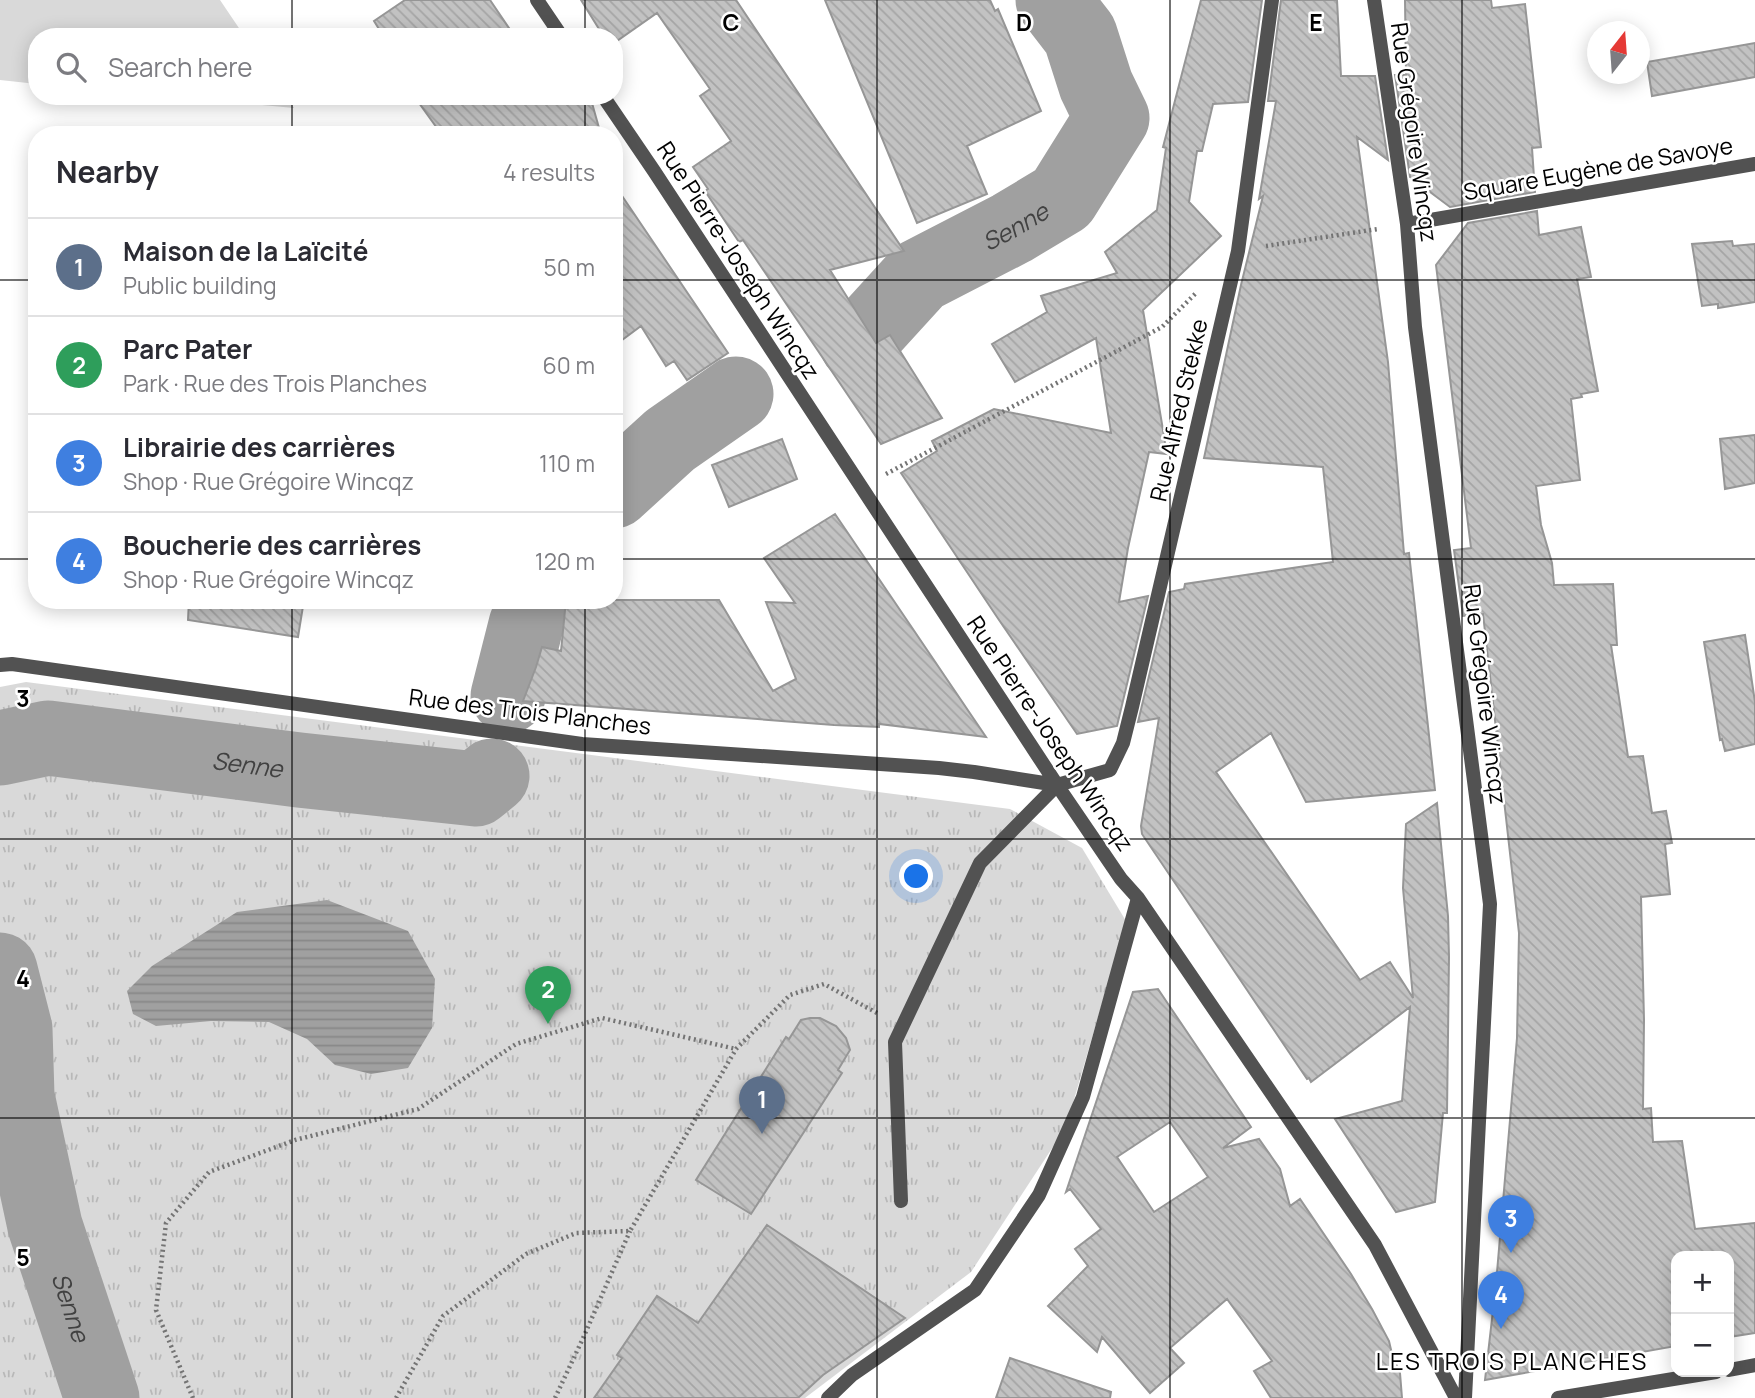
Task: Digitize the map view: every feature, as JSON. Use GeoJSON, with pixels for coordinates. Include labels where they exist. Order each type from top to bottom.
{"type":"FeatureCollection","features":[{"type":"Feature","properties":{"kind":"street"},"geometry":{"type":"LineString","coordinates":[[537,0],[556,28]]}},
{"type":"Feature","properties":{"kind":"street","name":"Rue Alfred Stekke"},"geometry":{"type":"LineString","coordinates":[[1057,785],[1110,770],[1123,743],[1238,251],[1272,0]]}},
{"type":"Feature","properties":{"kind":"street","name":"Rue Grégoire Wincqz"},"geometry":{"type":"LineString","coordinates":[[1374,0],[1407,224],[1415,327],[1490,904],[1465,1398]]}},
{"type":"Feature","properties":{"kind":"street","name":"Rue Pierre-Joseph Wincqz"},"geometry":{"type":"LineString","coordinates":[[609,105],[1057,785],[1121,879],[1138,898],[1375,1245],[1456,1398]]}},
{"type":"Feature","properties":{"kind":"street","name":"Square Eugène de Savoye"},"geometry":{"type":"LineString","coordinates":[[1407,224],[1755,164]]}},
{"type":"Feature","properties":{"kind":"street","name":"Rue des Trois Planches"},"geometry":{"type":"LineString","coordinates":[[0,665],[12,664],[582,744],[939,768],[1057,785]]}},
{"type":"Feature","properties":{"kind":"street"},"geometry":{"type":"LineString","coordinates":[[901,1201],[895,1042],[980,863],[1057,785]]}},
{"type":"Feature","properties":{"kind":"street"},"geometry":{"type":"LineString","coordinates":[[828,1398],[852,1375],[975,1290],[1038,1195],[1083,1097],[1138,898]]}},
{"type":"Feature","properties":{"kind":"street"},"geometry":{"type":"LineString","coordinates":[[1734,1369],[1755,1365]]}},
{"type":"Feature","properties":{"kind":"street"},"geometry":{"type":"LineString","coordinates":[[1558,1398],[1686,1377]]}},
{"type":"Feature","properties":{"kind":"path"},"geometry":{"type":"LineString","coordinates":[[1238,251],[1407,224]]}},
{"type":"Feature","properties":{"kind":"path"},"geometry":{"type":"LineString","coordinates":[[861,488],[1162,327],[1200,289]]}},
{"type":"Feature","properties":{"kind":"path"},"geometry":{"type":"LineString","coordinates":[[555,1398],[630,1231],[736,1049],[790,995],[824,984],[902,1027]]}},
{"type":"Feature","properties":{"kind":"path"},"geometry":{"type":"LineString","coordinates":[[193,1398],[156,1310],[166,1223],[209,1172],[296,1140],[418,1109],[516,1044],[601,1018],[736,1049]]}},
{"type":"Feature","properties":{"kind":"path"},"geometry":{"type":"LineString","coordinates":[[396,1398],[443,1316],[526,1254],[576,1233],[630,1231]]}},
{"type":"Feature","properties":{"kind":"green space"},"geometry":{"type":"Polygon","coordinates":[[[0,0],[220,0],[239,28],[28,28],[28,83],[0,80],[0,0]]]}},
{"type":"Feature","properties":{"kind":"green space"},"geometry":{"type":"Polygon","coordinates":[[[262,105],[292,105],[294,108],[262,105]]]}},
{"type":"Feature","properties":{"kind":"green space"},"geometry":{"type":"Polygon","coordinates":[[[26,682],[1010,809],[1082,848],[1126,921],[1066,1127],[971,1272],[805,1398],[0,1398],[0,687],[26,682]]]}},
{"type":"Feature","properties":{"kind":"shaded area"},"geometry":{"type":"Polygon","coordinates":[[[327,900],[408,931],[435,979],[432,1028],[408,1068],[371,1074],[335,1065],[307,1039],[269,1022],[211,1021],[156,1026],[133,1014],[127,991],[152,966],[237,912],[327,900]]]}},
{"type":"Feature","properties":{"kind":"building"},"geometry":{"type":"Polygon","coordinates":[[[405,0],[490,0],[509,28],[378,28],[374,21],[405,0]]]}},
{"type":"Feature","properties":{"kind":"building"},"geometry":{"type":"Polygon","coordinates":[[[581,0],[736,0],[904,251],[830,270],[876,343],[890,335],[942,418],[881,444],[743,240],[739,242],[705,191],[708,189],[693,167],[731,141],[700,96],[710,89],[657,13],[623,37],[623,28],[598,28],[581,0]]]}},
{"type":"Feature","properties":{"kind":"building"},"geometry":{"type":"Polygon","coordinates":[[[825,0],[990,0],[995,11],[998,9],[1041,111],[967,146],[987,194],[917,223],[825,0]]]}},
{"type":"Feature","properties":{"kind":"building"},"geometry":{"type":"Polygon","coordinates":[[[1201,0],[1262,0],[1248,102],[1213,104],[1202,151],[1197,151],[1189,202],[1221,236],[1143,310],[1167,454],[1149,452],[1119,602],[1148,596],[1117,726],[1077,734],[901,473],[937,451],[932,441],[994,409],[1111,433],[1096,338],[1015,382],[992,344],[1047,312],[1041,296],[1117,273],[1105,252],[1157,210],[1166,148],[1163,147],[1201,0]]]}},
{"type":"Feature","properties":{"kind":"building"},"geometry":{"type":"Polygon","coordinates":[[[1281,0],[1337,0],[1341,76],[1375,76],[1388,160],[1357,137],[1388,362],[1404,554],[1409,553],[1435,790],[1306,802],[1271,733],[1216,772],[1360,980],[1390,962],[1413,998],[1403,888],[1406,824],[1437,803],[1448,916],[1447,1113],[1443,1113],[1435,1202],[1396,1212],[1335,1119],[1402,1101],[1410,1007],[1311,1082],[1142,834],[1141,826],[1159,718],[1138,722],[1169,592],[1184,589],[1185,584],[1333,562],[1323,467],[1204,458],[1263,196],[1259,199],[1276,101],[1268,101],[1281,0]]]}},
{"type":"Feature","properties":{"kind":"building"},"geometry":{"type":"Polygon","coordinates":[[[1405,0],[1491,0],[1492,8],[1525,4],[1541,147],[1532,148],[1535,192],[1450,207],[1410,177],[1395,75],[1406,75],[1405,0]]]}},
{"type":"Feature","properties":{"kind":"building"},"geometry":{"type":"Polygon","coordinates":[[[1755,43],[1755,77],[1652,96],[1650,61],[1755,43]]]}},
{"type":"Feature","properties":{"kind":"building"},"geometry":{"type":"Polygon","coordinates":[[[420,105],[593,105],[598,126],[436,126],[420,105]]]}},
{"type":"Feature","properties":{"kind":"building"},"geometry":{"type":"Polygon","coordinates":[[[623,197],[728,353],[687,380],[674,361],[666,366],[641,326],[623,339],[623,197]]]}},
{"type":"Feature","properties":{"kind":"building"},"geometry":{"type":"Polygon","coordinates":[[[1537,211],[1539,235],[1581,227],[1591,277],[1577,279],[1598,391],[1571,399],[1580,480],[1536,486],[1554,585],[1613,584],[1617,645],[1611,645],[1628,757],[1643,756],[1652,813],[1666,811],[1672,843],[1665,844],[1670,894],[1641,897],[1643,1109],[1651,1108],[1653,1142],[1682,1141],[1695,1229],[1755,1223],[1755,1333],[1734,1336],[1734,1251],[1671,1251],[1671,1347],[1485,1380],[1517,1038],[1519,933],[1483,614],[1463,616],[1454,550],[1471,548],[1436,265],[1468,223],[1537,211]]]}},
{"type":"Feature","properties":{"kind":"building"},"geometry":{"type":"Polygon","coordinates":[[[1732,241],[1733,246],[1755,244],[1755,302],[1718,308],[1718,304],[1702,306],[1692,244],[1732,241]]]}},
{"type":"Feature","properties":{"kind":"building"},"geometry":{"type":"Polygon","coordinates":[[[1755,435],[1755,483],[1725,489],[1720,439],[1755,435]]]}},
{"type":"Feature","properties":{"kind":"building"},"geometry":{"type":"Polygon","coordinates":[[[782,439],[797,479],[729,507],[712,465],[782,439]]]}},
{"type":"Feature","properties":{"kind":"building"},"geometry":{"type":"Polygon","coordinates":[[[835,514],[986,737],[879,724],[879,727],[834,725],[523,701],[542,647],[561,651],[565,609],[623,609],[623,600],[719,600],[773,691],[796,679],[766,602],[795,603],[764,558],[835,514]]]}},
{"type":"Feature","properties":{"kind":"building"},"geometry":{"type":"Polygon","coordinates":[[[189,609],[303,609],[298,637],[188,620],[189,609]]]}},
{"type":"Feature","properties":{"kind":"building"},"geometry":{"type":"Polygon","coordinates":[[[1745,635],[1755,702],[1755,744],[1725,751],[1722,739],[1720,740],[1704,642],[1745,635]]]}},
{"type":"Feature","properties":{"kind":"building"},"geometry":{"type":"Polygon","coordinates":[[[1158,989],[1251,1127],[1223,1148],[1259,1139],[1280,1169],[1290,1206],[1300,1199],[1351,1274],[1389,1341],[1400,1373],[1402,1398],[1271,1398],[1254,1371],[1272,1361],[1227,1299],[1170,1348],[1184,1363],[1150,1393],[1102,1337],[1097,1352],[1048,1306],[1088,1266],[1075,1249],[1101,1229],[1070,1189],[1066,1192],[1133,992],[1158,989]],[[1170,1122],[1117,1157],[1154,1212],[1208,1177],[1170,1122]]]}},
{"type":"Feature","properties":{"kind":"building"},"geometry":{"type":"Polygon","coordinates":[[[820,1018],[836,1026],[846,1038],[850,1050],[838,1070],[842,1073],[751,1214],[696,1180],[786,1037],[789,1039],[801,1020],[820,1018]]]}},
{"type":"Feature","properties":{"kind":"building"},"geometry":{"type":"Polygon","coordinates":[[[767,1225],[905,1318],[823,1375],[798,1398],[594,1398],[622,1358],[617,1355],[657,1296],[698,1323],[767,1225]]]}},
{"type":"Feature","properties":{"kind":"building"},"geometry":{"type":"Polygon","coordinates":[[[1010,1358],[1111,1392],[1110,1398],[996,1398],[1010,1358]]]}},
{"type":"Feature","properties":{"kind":"waterway","name":"Senne"},"geometry":{"type":"LineString","coordinates":[[857,344],[919,276],[1012,228],[1062,198],[1112,118],[1096,85],[1080,35],[1053,0]]}},
{"type":"Feature","properties":{"kind":"waterway","name":"Senne"},"geometry":{"type":"LineString","coordinates":[[623,483],[670,440],[736,394]]}},
{"type":"Feature","properties":{"kind":"waterway","name":"Senne"},"geometry":{"type":"LineString","coordinates":[[508,696],[532,609]]}},
{"type":"Feature","properties":{"kind":"waterway","name":"Senne"},"geometry":{"type":"LineString","coordinates":[[0,748],[48,738],[476,789],[492,776]]}},
{"type":"Feature","properties":{"kind":"waterway","name":"Senne"},"geometry":{"type":"LineString","coordinates":[[0,970],[15,1029],[17,1096],[45,1226],[102,1398]]}},
{"type":"Feature","properties":{"kind":"place","name":"Parc Pater"},"geometry":{"type":"Point","coordinates":[548,1024]}},
{"type":"Feature","properties":{"kind":"place","name":"Maison de la Laïcité"},"geometry":{"type":"Point","coordinates":[762,1134]}},
{"type":"Feature","properties":{"kind":"place","name":"Librairie des carrières"},"geometry":{"type":"Point","coordinates":[1511,1253]}},
{"type":"Feature","properties":{"kind":"place","name":"Boucherie des carrières"},"geometry":{"type":"Point","coordinates":[1501,1329]}},
{"type":"Feature","properties":{"kind":"district","name":"LES TROIS PLANCHES"},"geometry":{"type":"Point","coordinates":[1512,1360]}}]}
